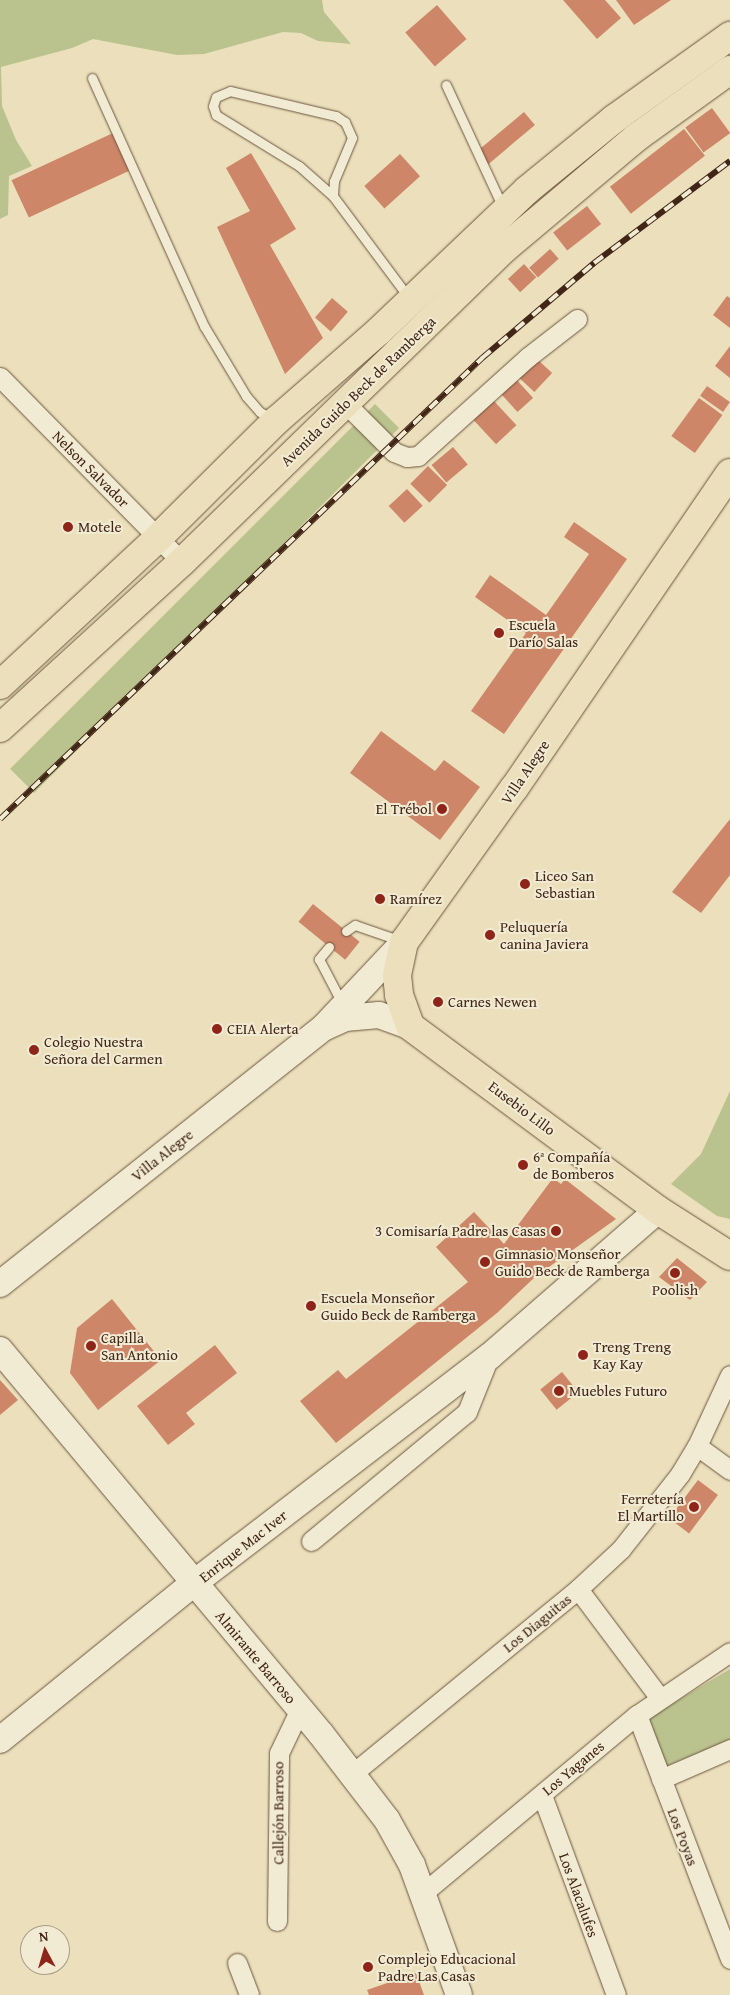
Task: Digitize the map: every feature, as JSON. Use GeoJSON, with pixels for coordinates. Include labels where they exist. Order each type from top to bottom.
{"type":"FeatureCollection","features":[{"type":"Feature","properties":{"kind":"main road","name":"Avenida Guido Beck de Ramberga"},"geometry":{"type":"LineString","coordinates":[[0,686],[159,537],[277,420],[410,300],[504,211],[588,139],[730,36]]}},
{"type":"Feature","properties":{"kind":"main road","name":"Avenida Guido Beck de Ramberga"},"geometry":{"type":"LineString","coordinates":[[0,728],[182,562],[524,232],[637,136],[730,70]]}},
{"type":"Feature","properties":{"kind":"main road"},"geometry":{"type":"LineString","coordinates":[[504,211],[524,232]]}},
{"type":"Feature","properties":{"kind":"main road"},"geometry":{"type":"LineString","coordinates":[[277,420],[302,445]]}},
{"type":"Feature","properties":{"kind":"main road","name":"Villa Alegre"},"geometry":{"type":"LineString","coordinates":[[0,1284],[324,1027],[404,942],[514,788],[730,472]]}},
{"type":"Feature","properties":{"kind":"main road","name":"Villa Alegre"},"geometry":{"type":"LineString","coordinates":[[707,504],[730,487]]}},
{"type":"Feature","properties":{"kind":"main road"},"geometry":{"type":"LineString","coordinates":[[404,942],[397,974],[398,988],[410,1026]]}},
{"type":"Feature","properties":{"kind":"main road","name":"Villa Alegre"},"geometry":{"type":"LineString","coordinates":[[324,1027],[345,1018],[379,1016],[410,1026]]}},
{"type":"Feature","properties":{"kind":"main road","name":"Eusebio Lillo"},"geometry":{"type":"LineString","coordinates":[[410,1026],[658,1210],[730,1256]]}},
{"type":"Feature","properties":{"kind":"main road","name":"Enrique Mac Iver"},"geometry":{"type":"LineString","coordinates":[[0,1740],[194,1584],[490,1356],[658,1210]]}},
{"type":"Feature","properties":{"kind":"main road"},"geometry":{"type":"LineString","coordinates":[[694,1233],[730,1234]]}},
{"type":"Feature","properties":{"kind":"main road","name":"Almirante Barroso"},"geometry":{"type":"LineString","coordinates":[[0,1350],[300,1709],[352,1774],[397,1835],[423,1893],[459,1995]]}},
{"type":"Feature","properties":{"kind":"street"},"geometry":{"type":"LineString","coordinates":[[346,404],[394,452],[407,457],[418,456],[528,357],[577,319]]}},
{"type":"Feature","properties":{"kind":"street","name":"Nelson Salvador"},"geometry":{"type":"LineString","coordinates":[[0,377],[182,562]]}},
{"type":"Feature","properties":{"kind":"street","name":"Enrique Mac Iver"},"geometry":{"type":"LineString","coordinates":[[311,1541],[467,1412],[490,1356]]}},
{"type":"Feature","properties":{"kind":"street","name":"Los Diaguitas"},"geometry":{"type":"LineString","coordinates":[[352,1774],[578,1589],[640,1527],[697,1446],[730,1375]]}},
{"type":"Feature","properties":{"kind":"street"},"geometry":{"type":"LineString","coordinates":[[697,1446],[730,1470]]}},
{"type":"Feature","properties":{"kind":"street"},"geometry":{"type":"LineString","coordinates":[[578,1589],[659,1697]]}},
{"type":"Feature","properties":{"kind":"street","name":"Los Yaganes"},"geometry":{"type":"LineString","coordinates":[[423,1893],[636,1715],[659,1697],[730,1652]]}},
{"type":"Feature","properties":{"kind":"street","name":"Callejón Barroso"},"geometry":{"type":"LineString","coordinates":[[278,1921],[278,1753],[300,1709]]}},
{"type":"Feature","properties":{"kind":"street","name":"Los Poyas"},"geometry":{"type":"LineString","coordinates":[[636,1715],[730,1959]]}},
{"type":"Feature","properties":{"kind":"street"},"geometry":{"type":"LineString","coordinates":[[661,1779],[730,1750]]}},
{"type":"Feature","properties":{"kind":"street","name":"Los Alacalufes"},"geometry":{"type":"LineString","coordinates":[[542,1795],[616,1995]]}},
{"type":"Feature","properties":{"kind":"street"},"geometry":{"type":"LineString","coordinates":[[237,1963],[249,1995]]}},
{"type":"Feature","properties":{"kind":"lane"},"geometry":{"type":"LineString","coordinates":[[92,78],[204,326],[246,396],[260,412],[277,420]]}},
{"type":"Feature","properties":{"kind":"lane"},"geometry":{"type":"LineString","coordinates":[[446,85],[504,211]]}},
{"type":"Feature","properties":{"kind":"lane"},"geometry":{"type":"LineString","coordinates":[[333,196],[334,181],[352,138],[345,122],[336,116],[230,91],[216,97],[213,106],[216,115],[299,166],[333,196],[410,300]]}},
{"type":"Feature","properties":{"kind":"lane"},"geometry":{"type":"LineString","coordinates":[[346,931],[356,925],[404,942]]}},
{"type":"Feature","properties":{"kind":"lane"},"geometry":{"type":"LineString","coordinates":[[330,947],[319,959],[343,1005]]}},
{"type":"Feature","properties":{"kind":"green space"},"geometry":{"type":"Polygon","coordinates":[[[0,0],[322,0],[324,12],[351,44],[318,41],[301,33],[283,32],[204,54],[177,55],[93,39],[72,48],[1,67],[2,106],[16,140],[32,166],[9,176],[8,215],[0,219],[0,0]]]}},
{"type":"Feature","properties":{"kind":"green space"},"geometry":{"type":"Polygon","coordinates":[[[375,404],[399,428],[34,793],[10,769],[375,404]]]}},
{"type":"Feature","properties":{"kind":"green space"},"geometry":{"type":"Polygon","coordinates":[[[730,1091],[730,1219],[717,1216],[671,1184],[701,1154],[730,1091]]]}},
{"type":"Feature","properties":{"kind":"green space"},"geometry":{"type":"Polygon","coordinates":[[[730,1669],[730,1740],[664,1767],[650,1721],[652,1716],[730,1669]]]}},
{"type":"Feature","properties":{"kind":"building"},"geometry":{"type":"Polygon","coordinates":[[[563,0],[605,0],[621,18],[597,39],[563,0]]]}},
{"type":"Feature","properties":{"kind":"building"},"geometry":{"type":"Polygon","coordinates":[[[616,0],[671,0],[634,25],[616,0]]]}},
{"type":"Feature","properties":{"kind":"building"},"geometry":{"type":"Polygon","coordinates":[[[437,5],[467,39],[435,67],[405,33],[437,5]]]}},
{"type":"Feature","properties":{"kind":"building"},"geometry":{"type":"Polygon","coordinates":[[[712,108],[730,133],[704,152],[685,127],[712,108]]]}},
{"type":"Feature","properties":{"kind":"building"},"geometry":{"type":"Polygon","coordinates":[[[524,112],[535,125],[487,165],[477,152],[524,112]]]}},
{"type":"Feature","properties":{"kind":"building"},"geometry":{"type":"Polygon","coordinates":[[[684,129],[705,156],[631,214],[610,187],[684,129]]]}},
{"type":"Feature","properties":{"kind":"building"},"geometry":{"type":"Polygon","coordinates":[[[113,133],[130,170],[29,217],[11,180],[113,133]]]}},
{"type":"Feature","properties":{"kind":"building"},"geometry":{"type":"Polygon","coordinates":[[[251,153],[296,229],[270,245],[323,338],[285,374],[217,227],[250,211],[226,168],[251,153]]]}},
{"type":"Feature","properties":{"kind":"building"},"geometry":{"type":"Polygon","coordinates":[[[400,154],[420,176],[384,208],[364,186],[400,154]]]}},
{"type":"Feature","properties":{"kind":"building"},"geometry":{"type":"Polygon","coordinates":[[[587,206],[601,224],[567,251],[553,232],[587,206]]]}},
{"type":"Feature","properties":{"kind":"building"},"geometry":{"type":"Polygon","coordinates":[[[550,249],[559,259],[538,277],[529,268],[550,249]]]}},
{"type":"Feature","properties":{"kind":"building"},"geometry":{"type":"Polygon","coordinates":[[[524,264],[536,277],[520,292],[508,279],[524,264]]]}},
{"type":"Feature","properties":{"kind":"building"},"geometry":{"type":"Polygon","coordinates":[[[727,296],[730,298],[730,328],[713,315],[727,296]]]}},
{"type":"Feature","properties":{"kind":"building"},"geometry":{"type":"Polygon","coordinates":[[[332,298],[348,312],[331,331],[315,318],[332,298]]]}},
{"type":"Feature","properties":{"kind":"building"},"geometry":{"type":"Polygon","coordinates":[[[730,346],[730,378],[715,366],[730,346]]]}},
{"type":"Feature","properties":{"kind":"building"},"geometry":{"type":"Polygon","coordinates":[[[536,358],[552,373],[534,392],[518,377],[536,358]]]}},
{"type":"Feature","properties":{"kind":"building"},"geometry":{"type":"Polygon","coordinates":[[[515,378],[533,398],[517,412],[499,392],[515,378]]]}},
{"type":"Feature","properties":{"kind":"building"},"geometry":{"type":"Polygon","coordinates":[[[707,386],[730,402],[723,412],[700,396],[707,386]]]}},
{"type":"Feature","properties":{"kind":"building"},"geometry":{"type":"Polygon","coordinates":[[[699,398],[722,415],[695,453],[671,436],[699,398]]]}},
{"type":"Feature","properties":{"kind":"building"},"geometry":{"type":"Polygon","coordinates":[[[494,401],[517,425],[496,444],[474,420],[494,401]]]}},
{"type":"Feature","properties":{"kind":"building"},"geometry":{"type":"Polygon","coordinates":[[[453,447],[468,465],[446,483],[432,465],[453,447]]]}},
{"type":"Feature","properties":{"kind":"building"},"geometry":{"type":"Polygon","coordinates":[[[428,466],[447,485],[429,503],[410,484],[428,466]]]}},
{"type":"Feature","properties":{"kind":"building"},"geometry":{"type":"Polygon","coordinates":[[[407,489],[423,506],[404,523],[389,506],[407,489]]]}},
{"type":"Feature","properties":{"kind":"building"},"geometry":{"type":"Polygon","coordinates":[[[574,522],[627,559],[504,734],[471,711],[526,633],[475,597],[490,575],[546,615],[589,554],[564,537],[574,522]]]}},
{"type":"Feature","properties":{"kind":"building"},"geometry":{"type":"Polygon","coordinates":[[[381,731],[435,771],[444,760],[480,787],[440,840],[350,773],[381,731]]]}},
{"type":"Feature","properties":{"kind":"building"},"geometry":{"type":"Polygon","coordinates":[[[730,819],[730,875],[701,913],[672,892],[730,819]]]}},
{"type":"Feature","properties":{"kind":"building"},"geometry":{"type":"Polygon","coordinates":[[[313,904],[360,942],[345,960],[299,922],[313,904]]]}},
{"type":"Feature","properties":{"kind":"building"},"geometry":{"type":"Polygon","coordinates":[[[553,1178],[561,1184],[565,1179],[616,1219],[535,1277],[497,1313],[336,1443],[300,1401],[338,1370],[346,1379],[468,1282],[436,1247],[474,1212],[504,1244],[553,1178]]]}},
{"type":"Feature","properties":{"kind":"building"},"geometry":{"type":"Polygon","coordinates":[[[677,1258],[707,1282],[690,1300],[659,1277],[677,1258]]]}},
{"type":"Feature","properties":{"kind":"building"},"geometry":{"type":"Polygon","coordinates":[[[112,1299],[161,1360],[98,1410],[70,1373],[77,1328],[112,1299]]]}},
{"type":"Feature","properties":{"kind":"building"},"geometry":{"type":"Polygon","coordinates":[[[215,1345],[237,1373],[186,1413],[195,1424],[168,1445],[137,1406],[215,1345]]]}},
{"type":"Feature","properties":{"kind":"building","name":"Muebles Futuro"},"geometry":{"type":"Polygon","coordinates":[[[562,1372],[578,1392],[557,1410],[540,1390],[562,1372]]]}},
{"type":"Feature","properties":{"kind":"building"},"geometry":{"type":"Polygon","coordinates":[[[0,1380],[18,1400],[0,1415],[0,1380]]]}},
{"type":"Feature","properties":{"kind":"building","name":"Ferretería El Martillo"},"geometry":{"type":"Polygon","coordinates":[[[698,1480],[718,1495],[689,1533],[669,1518],[698,1480]]]}},
{"type":"Feature","properties":{"kind":"building"},"geometry":{"type":"Polygon","coordinates":[[[416,1973],[424,1995],[369,1995],[367,1990],[416,1973]]]}},
{"type":"Feature","properties":{"kind":"railway"},"geometry":{"type":"LineString","coordinates":[[0,819],[482,358],[594,263],[730,161]]}},
{"type":"Feature","properties":{"kind":"place","name":"Motele"},"geometry":{"type":"Point","coordinates":[68,527]}},
{"type":"Feature","properties":{"kind":"place","name":"Escuela Darío Salas"},"geometry":{"type":"Point","coordinates":[499,633]}},
{"type":"Feature","properties":{"kind":"place","name":"El Trébol"},"geometry":{"type":"Point","coordinates":[442,809]}},
{"type":"Feature","properties":{"kind":"place","name":"Liceo San Sebastian"},"geometry":{"type":"Point","coordinates":[525,884]}},
{"type":"Feature","properties":{"kind":"place","name":"Ramírez"},"geometry":{"type":"Point","coordinates":[380,899]}},
{"type":"Feature","properties":{"kind":"place","name":"Peluquería canina Javiera"},"geometry":{"type":"Point","coordinates":[490,935]}},
{"type":"Feature","properties":{"kind":"place","name":"Carnes Newen"},"geometry":{"type":"Point","coordinates":[438,1002]}},
{"type":"Feature","properties":{"kind":"place","name":"CEIA Alerta"},"geometry":{"type":"Point","coordinates":[217,1029]}},
{"type":"Feature","properties":{"kind":"place","name":"Colegio Nuestra Señora del Carmen"},"geometry":{"type":"Point","coordinates":[34,1050]}},
{"type":"Feature","properties":{"kind":"place","name":"6ª Compañía de Bomberos"},"geometry":{"type":"Point","coordinates":[523,1165]}},
{"type":"Feature","properties":{"kind":"place","name":"3 Comisaría Padre las Casas"},"geometry":{"type":"Point","coordinates":[556,1231]}},
{"type":"Feature","properties":{"kind":"place","name":"Gimnasio Monseñor Guido Beck de Ramberga"},"geometry":{"type":"Point","coordinates":[485,1262]}},
{"type":"Feature","properties":{"kind":"place","name":"Poolish"},"geometry":{"type":"Point","coordinates":[675,1273]}},
{"type":"Feature","properties":{"kind":"place","name":"Escuela Monseñor Guido Beck de Ramberga"},"geometry":{"type":"Point","coordinates":[311,1306]}},
{"type":"Feature","properties":{"kind":"place","name":"Capilla San Antonio"},"geometry":{"type":"Point","coordinates":[91,1346]}},
{"type":"Feature","properties":{"kind":"place","name":"Treng Treng Kay Kay"},"geometry":{"type":"Point","coordinates":[583,1355]}},
{"type":"Feature","properties":{"kind":"place","name":"Muebles Futuro"},"geometry":{"type":"Point","coordinates":[559,1391]}},
{"type":"Feature","properties":{"kind":"place","name":"Ferretería El Martillo"},"geometry":{"type":"Point","coordinates":[694,1507]}},
{"type":"Feature","properties":{"kind":"place","name":"Complejo Educacional Padre Las Casas"},"geometry":{"type":"Point","coordinates":[368,1967]}}]}
